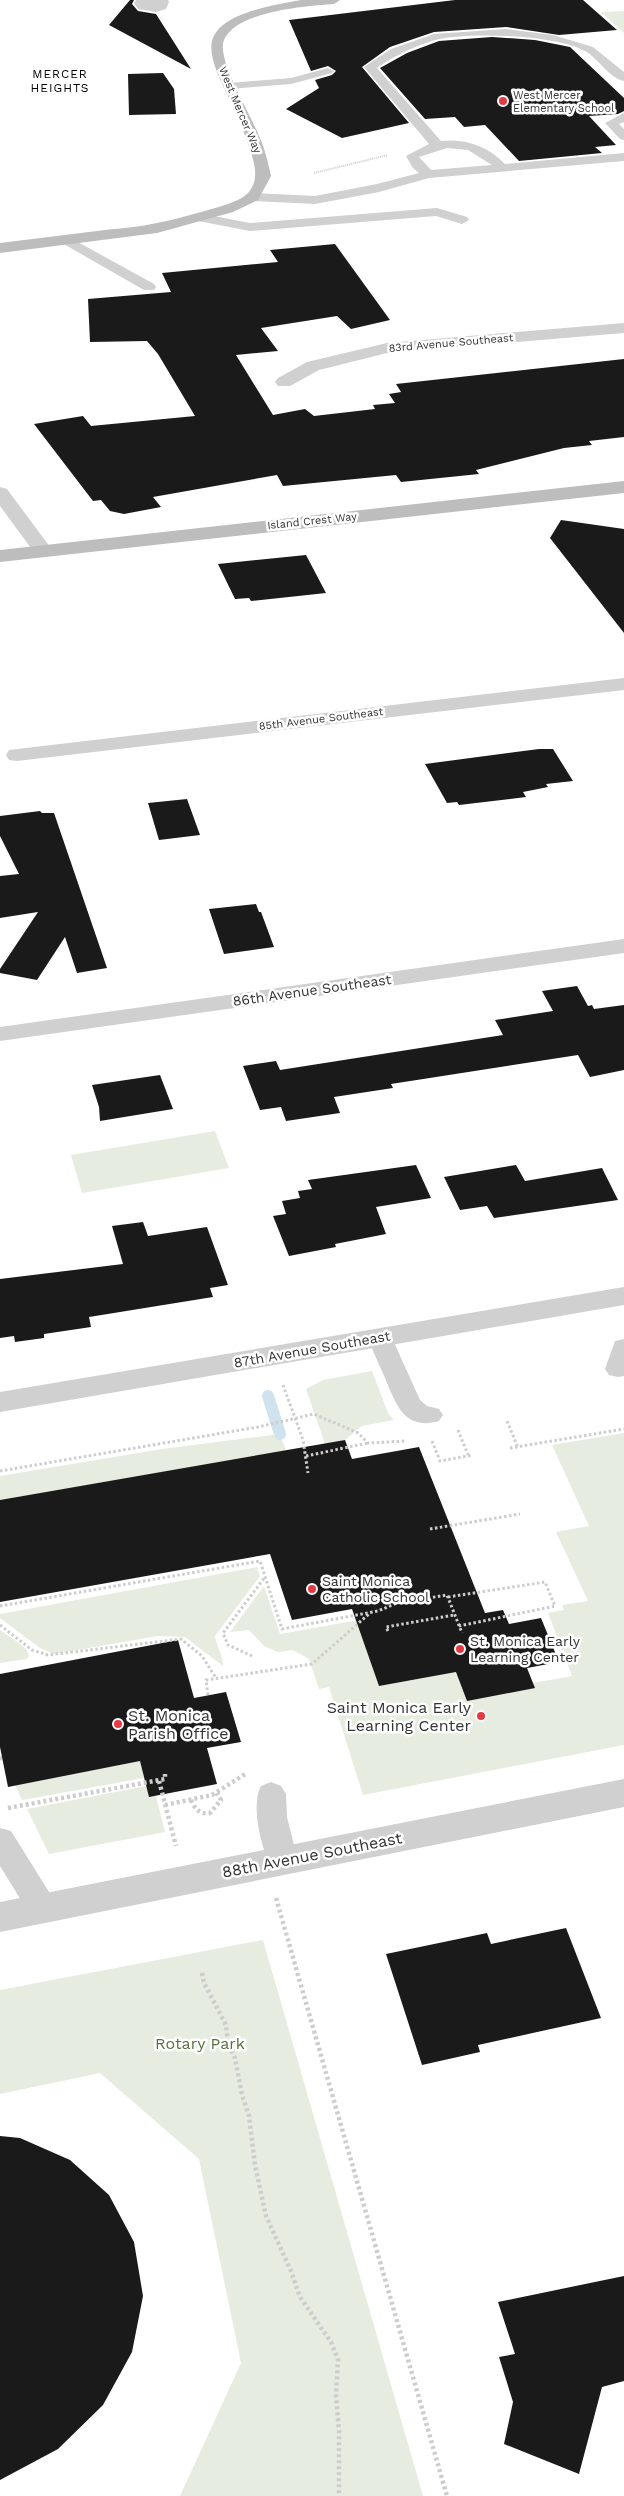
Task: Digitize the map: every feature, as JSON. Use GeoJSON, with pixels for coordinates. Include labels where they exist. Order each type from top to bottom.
{"type":"FeatureCollection","features":[{"type":"Feature","properties":{"kind":"street"},"geometry":{"type":"LineString","coordinates":[[149,0],[140,4],[156,8],[162,6],[163,2],[158,0]]}},
{"type":"Feature","properties":{"kind":"street","name":"West Mercer Way"},"geometry":{"type":"LineString","coordinates":[[264,176],[259,155],[217,54],[216,45],[219,33],[230,23],[274,9],[334,0]]}},
{"type":"Feature","properties":{"kind":"street"},"geometry":{"type":"LineString","coordinates":[[0,248],[158,228],[228,209],[253,197],[264,176]]}},
{"type":"Feature","properties":{"kind":"street","name":"83rd Avenue Southeast"},"geometry":{"type":"LineString","coordinates":[[284,382],[313,366],[387,348],[624,328]]}},
{"type":"Feature","properties":{"kind":"street","name":"Island Crest Way"},"geometry":{"type":"LineString","coordinates":[[0,556],[624,487]]}},
{"type":"Feature","properties":{"kind":"street"},"geometry":{"type":"LineString","coordinates":[[0,493],[43,551]]}},
{"type":"Feature","properties":{"kind":"street","name":"85th Avenue Southeast"},"geometry":{"type":"LineString","coordinates":[[17,755],[624,684]]}},
{"type":"Feature","properties":{"kind":"street","name":"86th Avenue Southeast"},"geometry":{"type":"LineString","coordinates":[[0,1034],[624,946]]}},
{"type":"Feature","properties":{"kind":"street","name":"87th Avenue Southeast"},"geometry":{"type":"LineString","coordinates":[[0,1402],[624,1296]]}},
{"type":"Feature","properties":{"kind":"street","name":"88th Avenue Southeast"},"geometry":{"type":"LineString","coordinates":[[0,1917],[624,1793]]}},
{"type":"Feature","properties":{"kind":"lane"},"geometry":{"type":"LineString","coordinates":[[434,141],[370,67],[395,51],[438,36],[506,32],[554,38],[589,49],[624,78]]}},
{"type":"Feature","properties":{"kind":"lane"},"geometry":{"type":"LineString","coordinates":[[230,86],[291,81],[328,71]]}},
{"type":"Feature","properties":{"kind":"lane"},"geometry":{"type":"LineString","coordinates":[[624,117],[610,122],[624,136]]}},
{"type":"Feature","properties":{"kind":"lane"},"geometry":{"type":"LineString","coordinates":[[428,174],[417,165],[412,156],[434,141],[462,144],[482,149],[493,156],[502,168]]}},
{"type":"Feature","properties":{"kind":"lane"},"geometry":{"type":"LineString","coordinates":[[253,197],[315,200],[379,188],[428,174],[624,157]]}},
{"type":"Feature","properties":{"kind":"lane"},"geometry":{"type":"LineString","coordinates":[[198,217],[250,227],[429,212],[437,212],[462,220]]}},
{"type":"Feature","properties":{"kind":"lane"},"geometry":{"type":"LineString","coordinates":[[67,240],[149,287]]}},
{"type":"Feature","properties":{"kind":"lane"},"geometry":{"type":"LineString","coordinates":[[380,1338],[409,1405],[420,1414],[429,1426]]}},
{"type":"Feature","properties":{"kind":"lane"},"geometry":{"type":"LineString","coordinates":[[262,1783],[272,1818],[274,1862]]}},
{"type":"Feature","properties":{"kind":"lane"},"geometry":{"type":"LineString","coordinates":[[0,1840],[43,1909]]}},
{"type":"Feature","properties":{"kind":"path"},"geometry":{"type":"LineString","coordinates":[[264,176],[311,173],[361,163],[434,141]]}},
{"type":"Feature","properties":{"kind":"path"},"geometry":{"type":"LineString","coordinates":[[273,1356],[295,1417],[306,1456],[308,1473]]}},
{"type":"Feature","properties":{"kind":"path"},"geometry":{"type":"LineString","coordinates":[[0,1471],[258,1427],[314,1414],[358,1433],[368,1443]]}},
{"type":"Feature","properties":{"kind":"path"},"geometry":{"type":"LineString","coordinates":[[507,1421],[518,1448]]}},
{"type":"Feature","properties":{"kind":"path"},"geometry":{"type":"LineString","coordinates":[[429,1426],[440,1461],[470,1455],[457,1430]]}},
{"type":"Feature","properties":{"kind":"path"},"geometry":{"type":"LineString","coordinates":[[510,1448],[624,1429]]}},
{"type":"Feature","properties":{"kind":"path"},"geometry":{"type":"LineString","coordinates":[[306,1456],[368,1443],[389,1443],[409,1440]]}},
{"type":"Feature","properties":{"kind":"path"},"geometry":{"type":"LineString","coordinates":[[430,1529],[520,1514]]}},
{"type":"Feature","properties":{"kind":"path"},"geometry":{"type":"LineString","coordinates":[[0,1606],[260,1561],[282,1629],[370,1613],[397,1603],[447,1595],[448,1597],[490,1592],[545,1582],[555,1606],[459,1626]]}},
{"type":"Feature","properties":{"kind":"path"},"geometry":{"type":"LineString","coordinates":[[252,1656],[228,1645],[223,1633],[266,1576]]}},
{"type":"Feature","properties":{"kind":"path"},"geometry":{"type":"LineString","coordinates":[[448,1597],[462,1633]]}},
{"type":"Feature","properties":{"kind":"path"},"geometry":{"type":"LineString","coordinates":[[208,1695],[206,1680],[312,1664],[370,1613]]}},
{"type":"Feature","properties":{"kind":"path"},"geometry":{"type":"LineString","coordinates":[[388,1631],[386,1627],[454,1615]]}},
{"type":"Feature","properties":{"kind":"path"},"geometry":{"type":"LineString","coordinates":[[0,1625],[37,1653],[52,1656],[143,1641],[181,1639],[205,1658],[214,1670],[216,1678]]}},
{"type":"Feature","properties":{"kind":"path"},"geometry":{"type":"LineString","coordinates":[[0,1809],[159,1781],[165,1779],[165,1774]]}},
{"type":"Feature","properties":{"kind":"path"},"geometry":{"type":"LineString","coordinates":[[165,1805],[217,1793],[243,1774],[262,1783]]}},
{"type":"Feature","properties":{"kind":"path"},"geometry":{"type":"LineString","coordinates":[[159,1781],[185,1880]]}},
{"type":"Feature","properties":{"kind":"path"},"geometry":{"type":"LineString","coordinates":[[191,1800],[194,1809],[202,1814],[212,1812],[218,1807],[221,1800],[217,1793]]}},
{"type":"Feature","properties":{"kind":"path"},"geometry":{"type":"LineString","coordinates":[[274,1862],[446,2496]]}},
{"type":"Feature","properties":{"kind":"path"},"geometry":{"type":"LineString","coordinates":[[202,1973],[204,1983],[226,2024],[228,2044],[235,2058],[243,2100],[249,2116],[254,2165],[266,2216],[292,2271],[300,2298],[331,2342],[338,2360],[336,2396],[340,2431],[339,2496]]}},
{"type":"Feature","properties":{"kind":"green space"},"geometry":{"type":"Polygon","coordinates":[[[624,11],[624,33],[601,12],[624,11]]]}},
{"type":"Feature","properties":{"kind":"green space"},"geometry":{"type":"Polygon","coordinates":[[[215,1131],[229,1168],[82,1193],[71,1155],[215,1131]]]}},
{"type":"Feature","properties":{"kind":"green space"},"geometry":{"type":"Polygon","coordinates":[[[372,1371],[388,1413],[394,1420],[362,1426],[345,1440],[325,1444],[306,1389],[323,1380],[372,1371]]]}},
{"type":"Feature","properties":{"kind":"green space"},"geometry":{"type":"Polygon","coordinates":[[[624,1433],[624,1745],[363,1795],[329,1687],[319,1689],[309,1659],[293,1650],[278,1652],[264,1646],[249,1630],[230,1632],[264,1586],[280,1634],[387,1615],[362,1636],[379,1686],[456,1672],[535,1688],[533,1683],[572,1676],[548,1613],[564,1610],[562,1605],[588,1601],[556,1532],[589,1526],[552,1445],[624,1433]]]}},
{"type":"Feature","properties":{"kind":"green space"},"geometry":{"type":"Polygon","coordinates":[[[280,1434],[286,1451],[0,1500],[0,1476],[162,1449],[280,1434]]]}},
{"type":"Feature","properties":{"kind":"green space"},"geometry":{"type":"Polygon","coordinates":[[[257,1567],[260,1576],[215,1636],[223,1666],[185,1637],[158,1636],[54,1654],[40,1648],[0,1618],[0,1614],[257,1567]]]}},
{"type":"Feature","properties":{"kind":"green space"},"geometry":{"type":"Polygon","coordinates":[[[0,1630],[27,1650],[29,1656],[26,1659],[0,1663],[0,1630]]]}},
{"type":"Feature","properties":{"kind":"green space"},"geometry":{"type":"Polygon","coordinates":[[[140,1761],[144,1778],[22,1800],[15,1785],[140,1761]]]}},
{"type":"Feature","properties":{"kind":"green space"},"geometry":{"type":"Polygon","coordinates":[[[146,1786],[156,1796],[165,1832],[49,1854],[27,1809],[146,1786]]]}},
{"type":"Feature","properties":{"kind":"green space","name":"Rotary Park"},"geometry":{"type":"Polygon","coordinates":[[[263,1940],[423,2496],[180,2496],[241,2363],[199,2159],[100,2073],[0,2094],[0,1990],[263,1940]]]}},
{"type":"Feature","properties":{"kind":"building"},"geometry":{"type":"Polygon","coordinates":[[[130,0],[134,0],[132,4],[138,11],[156,14],[191,69],[109,25],[130,0]]]}},
{"type":"Feature","properties":{"kind":"building"},"geometry":{"type":"Polygon","coordinates":[[[455,0],[583,0],[617,30],[559,35],[506,27],[434,32],[390,47],[362,67],[409,123],[342,138],[286,109],[319,88],[315,80],[332,75],[336,71],[328,66],[311,71],[289,20],[455,0]]]}},
{"type":"Feature","properties":{"kind":"building","name":"West Mercer Elementary School"},"geometry":{"type":"Polygon","coordinates":[[[492,37],[535,40],[570,47],[624,98],[624,111],[618,114],[589,116],[616,145],[595,147],[602,153],[519,161],[485,125],[464,127],[455,117],[425,119],[380,68],[407,53],[439,41],[492,37]]]}},
{"type":"Feature","properties":{"kind":"building"},"geometry":{"type":"Polygon","coordinates":[[[163,73],[174,89],[176,114],[129,115],[128,74],[163,73]]]}},
{"type":"Feature","properties":{"kind":"building"},"geometry":{"type":"Polygon","coordinates":[[[335,244],[390,320],[351,329],[337,316],[261,328],[278,351],[236,355],[273,415],[305,409],[314,416],[375,409],[373,405],[395,403],[389,394],[401,392],[396,384],[624,359],[624,437],[589,441],[592,445],[564,448],[476,470],[479,474],[401,482],[396,475],[283,486],[277,475],[153,497],[161,507],[124,514],[110,511],[101,500],[93,501],[34,424],[83,416],[91,426],[195,416],[158,354],[147,341],[90,342],[88,299],[171,292],[162,273],[278,262],[270,250],[335,244]]]}},
{"type":"Feature","properties":{"kind":"building"},"geometry":{"type":"Polygon","coordinates":[[[561,520],[624,529],[624,633],[550,538],[561,520]]]}},
{"type":"Feature","properties":{"kind":"building"},"geometry":{"type":"Polygon","coordinates":[[[306,555],[326,593],[251,601],[249,598],[235,599],[218,564],[306,555]]]}},
{"type":"Feature","properties":{"kind":"building"},"geometry":{"type":"Polygon","coordinates":[[[539,749],[553,749],[573,781],[546,784],[548,787],[523,792],[526,797],[459,805],[457,802],[447,803],[425,764],[539,749]]]}},
{"type":"Feature","properties":{"kind":"building"},"geometry":{"type":"Polygon","coordinates":[[[187,799],[200,835],[159,840],[148,803],[187,799]]]}},
{"type":"Feature","properties":{"kind":"building"},"geometry":{"type":"Polygon","coordinates":[[[40,811],[42,813],[54,813],[107,968],[77,973],[65,937],[37,980],[0,973],[0,969],[38,912],[0,918],[0,876],[19,874],[0,836],[0,816],[40,811]]]}},
{"type":"Feature","properties":{"kind":"building"},"geometry":{"type":"Polygon","coordinates":[[[256,904],[259,912],[261,912],[274,947],[224,954],[209,909],[256,904]]]}},
{"type":"Feature","properties":{"kind":"building"},"geometry":{"type":"Polygon","coordinates":[[[577,986],[588,1006],[592,1005],[594,1009],[624,1005],[624,1070],[590,1077],[578,1055],[391,1084],[393,1088],[334,1097],[340,1113],[286,1121],[281,1107],[260,1110],[243,1066],[276,1061],[280,1070],[503,1035],[495,1020],[553,1011],[542,991],[577,986]]]}},
{"type":"Feature","properties":{"kind":"building"},"geometry":{"type":"Polygon","coordinates":[[[160,1075],[173,1109],[100,1121],[99,1107],[92,1085],[160,1075]]]}},
{"type":"Feature","properties":{"kind":"building"},"geometry":{"type":"Polygon","coordinates":[[[416,1165],[431,1198],[376,1207],[386,1234],[335,1244],[336,1247],[289,1256],[273,1216],[286,1214],[282,1201],[300,1198],[298,1191],[312,1189],[308,1180],[416,1165]]]}},
{"type":"Feature","properties":{"kind":"building"},"geometry":{"type":"Polygon","coordinates":[[[516,1165],[525,1181],[602,1168],[618,1200],[494,1218],[487,1206],[460,1210],[444,1177],[516,1165]]]}},
{"type":"Feature","properties":{"kind":"building"},"geometry":{"type":"Polygon","coordinates":[[[143,1222],[148,1236],[207,1227],[228,1285],[210,1288],[213,1297],[89,1317],[91,1327],[44,1334],[44,1338],[15,1342],[14,1336],[0,1338],[0,1279],[123,1264],[112,1226],[143,1222]]]}},
{"type":"Feature","properties":{"kind":"building"},"geometry":{"type":"Polygon","coordinates":[[[345,1440],[352,1459],[419,1447],[485,1613],[503,1610],[509,1624],[541,1618],[559,1662],[527,1668],[535,1688],[467,1701],[456,1672],[379,1686],[352,1609],[292,1620],[270,1554],[0,1602],[0,1500],[345,1440]]]}},
{"type":"Feature","properties":{"kind":"building","name":"St. Monica Parish Office"},"geometry":{"type":"Polygon","coordinates":[[[178,1640],[194,1698],[226,1692],[241,1742],[207,1748],[217,1784],[149,1797],[140,1761],[8,1787],[0,1747],[0,1674],[178,1640]]]}},
{"type":"Feature","properties":{"kind":"building"},"geometry":{"type":"Polygon","coordinates":[[[566,1928],[601,2018],[478,2045],[480,2052],[422,2065],[386,1954],[487,1933],[491,1944],[566,1928]]]}},
{"type":"Feature","properties":{"kind":"building"},"geometry":{"type":"Polygon","coordinates":[[[0,2136],[20,2138],[70,2160],[109,2195],[134,2242],[143,2296],[132,2352],[103,2405],[58,2449],[0,2480],[0,2136]]]}},
{"type":"Feature","properties":{"kind":"building"},"geometry":{"type":"Polygon","coordinates":[[[624,2276],[624,2381],[602,2387],[579,2474],[504,2444],[513,2402],[499,2357],[515,2354],[498,2302],[624,2276]]]}},
{"type":"Feature","properties":{"kind":"waterway"},"geometry":{"type":"LineString","coordinates":[[268,1396],[280,1434]]}},
{"type":"Feature","properties":{"kind":"place","name":"West Mercer Elementary School"},"geometry":{"type":"Point","coordinates":[503,101]}},
{"type":"Feature","properties":{"kind":"place","name":"Saint Monica Catholic School"},"geometry":{"type":"Point","coordinates":[312,1589]}},
{"type":"Feature","properties":{"kind":"place","name":"St. Monica Early Learning Center"},"geometry":{"type":"Point","coordinates":[460,1649]}},
{"type":"Feature","properties":{"kind":"place","name":"Saint Monica Early Learning Center"},"geometry":{"type":"Point","coordinates":[481,1716]}},
{"type":"Feature","properties":{"kind":"place","name":"St. Monica Parish Office"},"geometry":{"type":"Point","coordinates":[118,1724]}},
{"type":"Feature","properties":{"kind":"district","name":"MERCER HEIGHTS"},"geometry":{"type":"Point","coordinates":[60,81]}}]}
